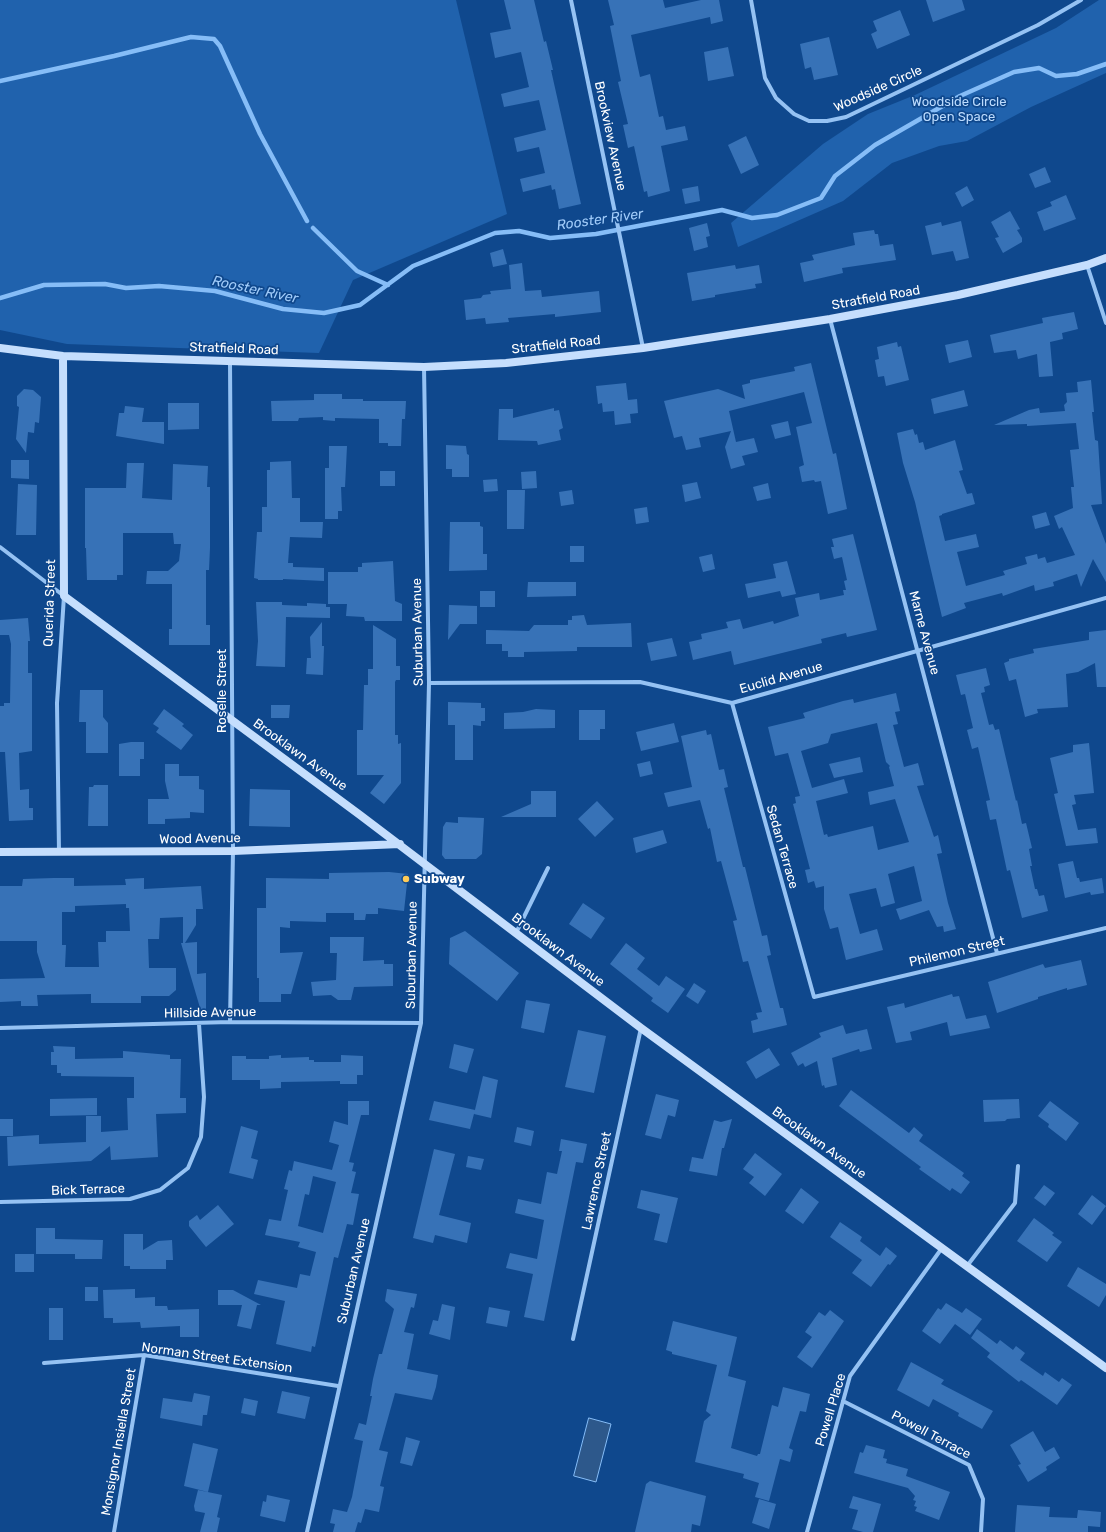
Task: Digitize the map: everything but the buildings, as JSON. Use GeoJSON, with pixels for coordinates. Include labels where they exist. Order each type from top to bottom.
{"type":"FeatureCollection","features":[{"type":"Feature","properties":{"kind":"street","name":"Brookview Avenue"},"geometry":{"type":"LineString","coordinates":[[571,0],[643,348]]}},
{"type":"Feature","properties":{"kind":"street","name":"Woodside Circle"},"geometry":{"type":"LineString","coordinates":[[750,0],[765,78],[776,98],[794,114],[809,121],[827,121],[846,117],[1038,25],[1081,0]]}},
{"type":"Feature","properties":{"kind":"street","name":"Stratfield Road"},"geometry":{"type":"LineString","coordinates":[[0,348],[63,356],[424,367],[506,363],[643,348],[830,319],[958,295],[1087,265],[1106,258]]}},
{"type":"Feature","properties":{"kind":"street"},"geometry":{"type":"LineString","coordinates":[[1087,265],[1106,323]]}},
{"type":"Feature","properties":{"kind":"street","name":"Marne Avenue"},"geometry":{"type":"LineString","coordinates":[[830,319],[997,953]]}},
{"type":"Feature","properties":{"kind":"street","name":"Querida Street"},"geometry":{"type":"LineString","coordinates":[[59,852],[57,703],[64,596],[63,356]]}},
{"type":"Feature","properties":{"kind":"street","name":"Roselle Street"},"geometry":{"type":"LineString","coordinates":[[230,361],[233,851],[230,1022]]}},
{"type":"Feature","properties":{"kind":"street","name":"Suburban Avenue"},"geometry":{"type":"LineString","coordinates":[[306,1532],[420,1023],[429,683],[424,367]]}},
{"type":"Feature","properties":{"kind":"street","name":"Brooklawn Avenue"},"geometry":{"type":"LineString","coordinates":[[0,547],[232,721],[400,844],[641,1028],[1106,1368]]}},
{"type":"Feature","properties":{"kind":"street","name":"Euclid Avenue"},"geometry":{"type":"LineString","coordinates":[[429,683],[640,682],[732,703],[1106,598]]}},
{"type":"Feature","properties":{"kind":"street","name":"Sedan Terrace"},"geometry":{"type":"LineString","coordinates":[[732,703],[814,997]]}},
{"type":"Feature","properties":{"kind":"street","name":"Wood Avenue"},"geometry":{"type":"LineString","coordinates":[[0,852],[233,851],[400,844]]}},
{"type":"Feature","properties":{"kind":"street"},"geometry":{"type":"LineString","coordinates":[[516,934],[548,868]]}},
{"type":"Feature","properties":{"kind":"street","name":"Philemon Street"},"geometry":{"type":"LineString","coordinates":[[814,997],[1106,928]]}},
{"type":"Feature","properties":{"kind":"street","name":"Hillside Avenue"},"geometry":{"type":"LineString","coordinates":[[0,1028],[230,1022],[420,1023]]}},
{"type":"Feature","properties":{"kind":"street","name":"Bick Terrace"},"geometry":{"type":"LineString","coordinates":[[0,1202],[130,1199],[160,1190],[188,1168],[201,1137],[204,1097],[199,1024]]}},
{"type":"Feature","properties":{"kind":"street","name":"Lawrence Street"},"geometry":{"type":"LineString","coordinates":[[573,1339],[641,1028]]}},
{"type":"Feature","properties":{"kind":"street"},"geometry":{"type":"LineString","coordinates":[[967,1266],[1015,1203],[1018,1166]]}},
{"type":"Feature","properties":{"kind":"street","name":"Powell Place"},"geometry":{"type":"LineString","coordinates":[[807,1532],[850,1376],[942,1248]]}},
{"type":"Feature","properties":{"kind":"street","name":"Norman Street Extension"},"geometry":{"type":"LineString","coordinates":[[44,1363],[144,1355],[338,1386]]}},
{"type":"Feature","properties":{"kind":"street","name":"Monsignor Insiella Street"},"geometry":{"type":"LineString","coordinates":[[114,1532],[144,1355]]}},
{"type":"Feature","properties":{"kind":"street","name":"Powell Terrace"},"geometry":{"type":"LineString","coordinates":[[843,1401],[969,1465],[983,1499],[981,1532]]}},
{"type":"Feature","properties":{"kind":"green space"},"geometry":{"type":"Polygon","coordinates":[[[0,0],[456,0],[507,214],[353,280],[319,353],[67,344],[0,330],[0,0]]]}},
{"type":"Feature","properties":{"kind":"green space","name":"Woodside Circle Open Space"},"geometry":{"type":"Polygon","coordinates":[[[1099,0],[1106,0],[1106,73],[1031,107],[967,141],[939,146],[892,163],[843,201],[738,247],[731,223],[823,144],[868,114],[915,95],[1056,28],[1099,0]]]}},
{"type":"Feature","properties":{"kind":"shaded area"},"geometry":{"type":"Polygon","coordinates":[[[589,1418],[611,1424],[596,1482],[574,1476],[589,1418]]]}},
{"type":"Feature","properties":{"kind":"waterway"},"geometry":{"type":"LineString","coordinates":[[0,81],[114,56],[191,37],[214,39],[220,46],[260,134],[307,221]]}},
{"type":"Feature","properties":{"kind":"waterway","name":"Rooster River"},"geometry":{"type":"LineString","coordinates":[[0,298],[44,285],[105,284],[126,288],[159,286],[215,291],[283,309],[324,313],[360,305],[413,266],[495,233],[519,231],[550,238],[596,234],[722,210],[752,218],[777,215],[821,198],[835,176],[875,145],[960,96],[1014,72],[1039,68],[1056,76],[1077,74],[1106,64]]}},
{"type":"Feature","properties":{"kind":"waterway"},"geometry":{"type":"LineString","coordinates":[[313,228],[357,271],[388,285]]}},
{"type":"Feature","properties":{"kind":"place","name":"Subway"},"geometry":{"type":"Point","coordinates":[406,879]}}]}
